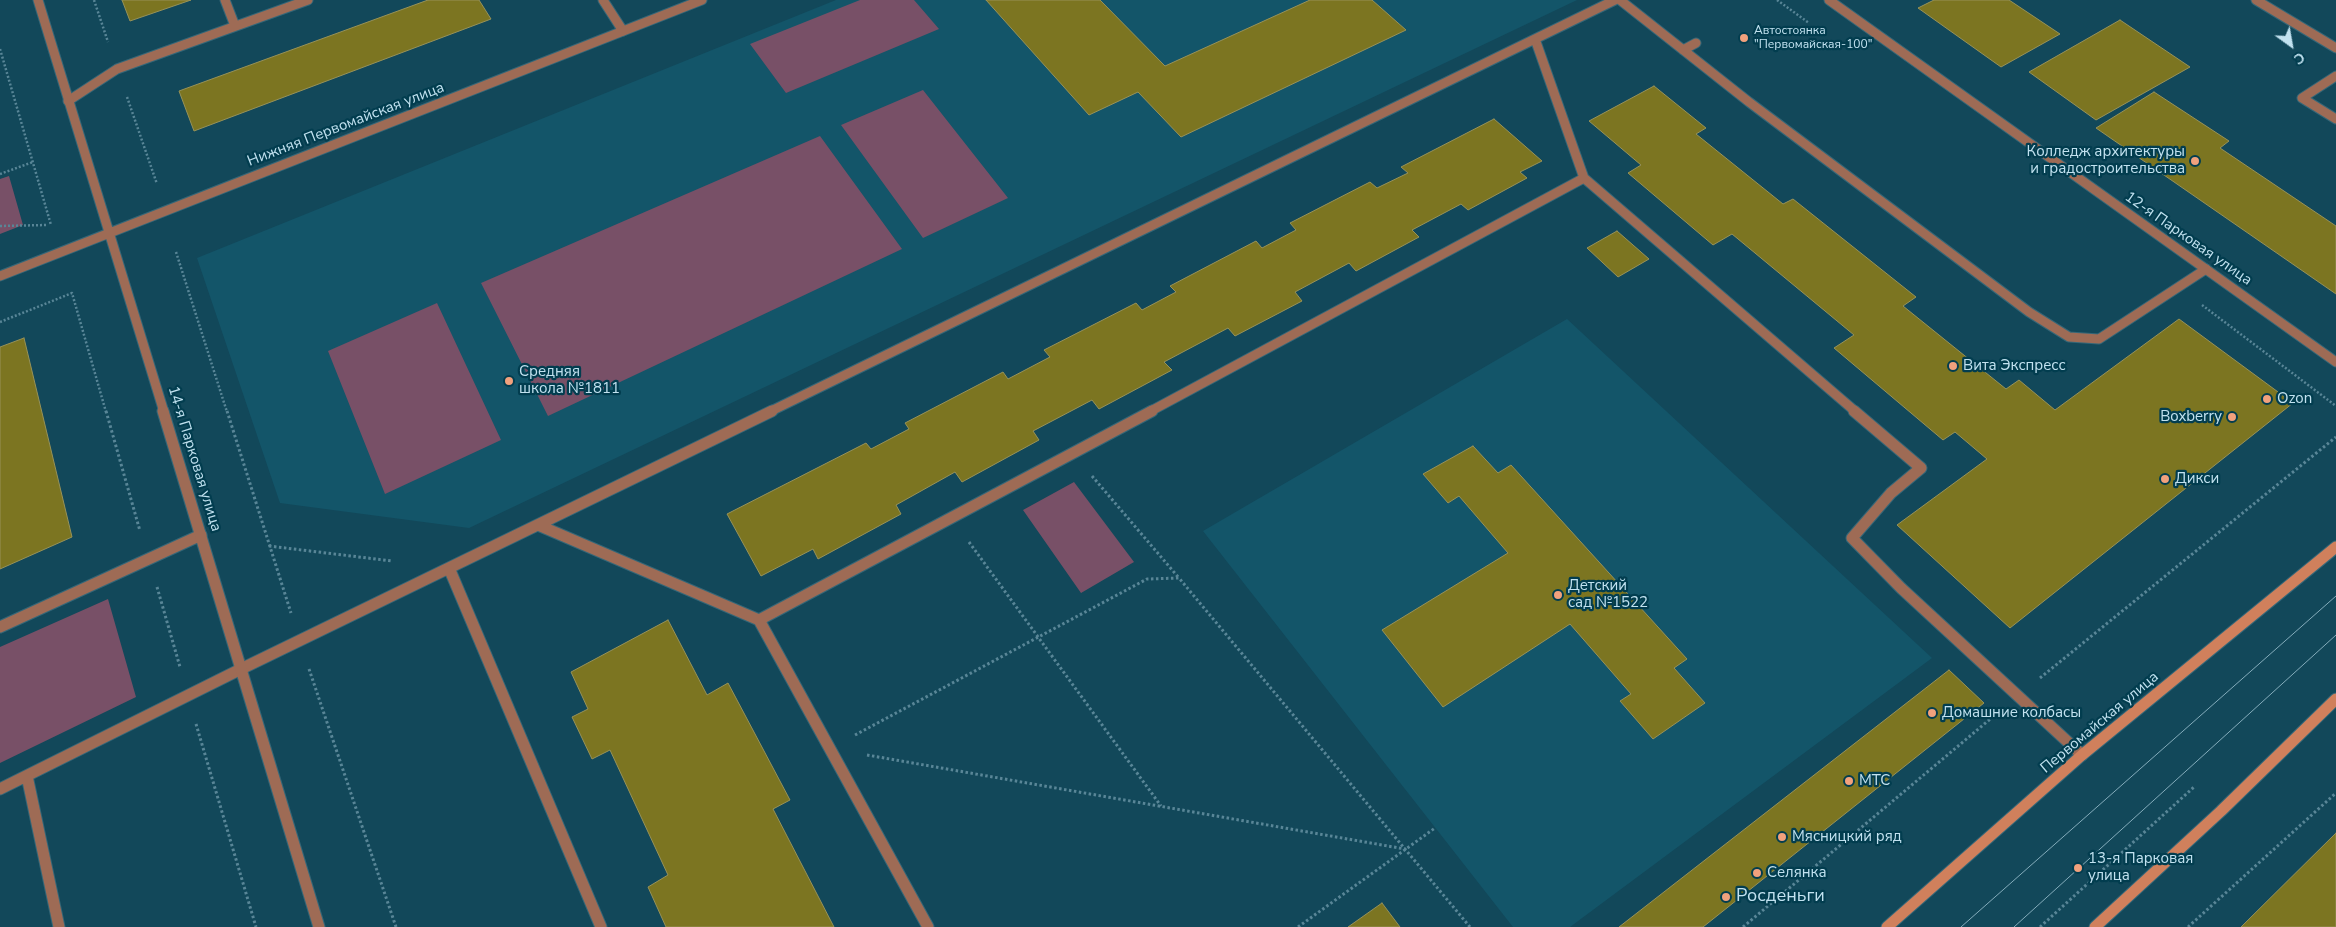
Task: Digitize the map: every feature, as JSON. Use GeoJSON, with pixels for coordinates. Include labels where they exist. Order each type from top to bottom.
{"type":"FeatureCollection","features":[{"type":"Feature","properties":{"kind":"main road","name":"Первомайская улица"},"geometry":{"type":"LineString","coordinates":[[1887,927],[2082,755],[2336,546]]}},
{"type":"Feature","properties":{"kind":"main road"},"geometry":{"type":"LineString","coordinates":[[2095,927],[2221,811],[2336,699]]}},
{"type":"Feature","properties":{"kind":"street","name":"14-я Парковая улица"},"geometry":{"type":"LineString","coordinates":[[38,0],[319,927]]}},
{"type":"Feature","properties":{"kind":"street"},"geometry":{"type":"LineString","coordinates":[[225,0],[235,26]]}},
{"type":"Feature","properties":{"kind":"street"},"geometry":{"type":"LineString","coordinates":[[68,101],[117,69],[308,0]]}},
{"type":"Feature","properties":{"kind":"street"},"geometry":{"type":"LineString","coordinates":[[603,0],[623,31]]}},
{"type":"Feature","properties":{"kind":"street","name":"Нижняя Первомайская улица"},"geometry":{"type":"LineString","coordinates":[[0,276],[702,0]]}},
{"type":"Feature","properties":{"kind":"street"},"geometry":{"type":"LineString","coordinates":[[0,789],[241,669],[1615,0]]}},
{"type":"Feature","properties":{"kind":"street"},"geometry":{"type":"LineString","coordinates":[[1620,0],[1749,102],[2028,312],[2069,337],[2099,340],[2206,269]]}},
{"type":"Feature","properties":{"kind":"street","name":"12-я Парковая улица"},"geometry":{"type":"LineString","coordinates":[[1828,0],[2336,362]]}},
{"type":"Feature","properties":{"kind":"street"},"geometry":{"type":"LineString","coordinates":[[2256,0],[2336,48]]}},
{"type":"Feature","properties":{"kind":"street"},"geometry":{"type":"LineString","coordinates":[[1535,39],[1584,178],[1921,468],[1891,493],[1852,538],[1901,588],[2082,755]]}},
{"type":"Feature","properties":{"kind":"street"},"geometry":{"type":"LineString","coordinates":[[1683,50],[1696,43]]}},
{"type":"Feature","properties":{"kind":"street"},"geometry":{"type":"LineString","coordinates":[[2336,76],[2302,98],[2336,119]]}},
{"type":"Feature","properties":{"kind":"street"},"geometry":{"type":"LineString","coordinates":[[759,620],[1584,178]]}},
{"type":"Feature","properties":{"kind":"street"},"geometry":{"type":"LineString","coordinates":[[538,525],[759,620],[928,927]]}},
{"type":"Feature","properties":{"kind":"street"},"geometry":{"type":"LineString","coordinates":[[0,628],[201,534]]}},
{"type":"Feature","properties":{"kind":"street"},"geometry":{"type":"LineString","coordinates":[[449,568],[601,927]]}},
{"type":"Feature","properties":{"kind":"street"},"geometry":{"type":"LineString","coordinates":[[27,776],[59,927]]}},
{"type":"Feature","properties":{"kind":"path"},"geometry":{"type":"LineString","coordinates":[[1776,0],[1817,29]]}},
{"type":"Feature","properties":{"kind":"path"},"geometry":{"type":"LineString","coordinates":[[0,49],[51,225],[0,226]]}},
{"type":"Feature","properties":{"kind":"path"},"geometry":{"type":"LineString","coordinates":[[0,174],[33,162]]}},
{"type":"Feature","properties":{"kind":"path"},"geometry":{"type":"LineString","coordinates":[[176,252],[299,641],[396,927]]}},
{"type":"Feature","properties":{"kind":"path"},"geometry":{"type":"LineString","coordinates":[[2178,287],[2336,406]]}},
{"type":"Feature","properties":{"kind":"path"},"geometry":{"type":"LineString","coordinates":[[0,322],[72,293],[256,927]]}},
{"type":"Feature","properties":{"kind":"path"},"geometry":{"type":"LineString","coordinates":[[1073,453],[1470,927]]}},
{"type":"Feature","properties":{"kind":"path"},"geometry":{"type":"LineString","coordinates":[[952,518],[1161,806]]}},
{"type":"Feature","properties":{"kind":"path"},"geometry":{"type":"LineString","coordinates":[[269,546],[449,568]]}},
{"type":"Feature","properties":{"kind":"path"},"geometry":{"type":"LineString","coordinates":[[829,748],[1147,580],[1179,578]]}},
{"type":"Feature","properties":{"kind":"path"},"geometry":{"type":"LineString","coordinates":[[829,748],[1405,849]]}},
{"type":"Feature","properties":{"kind":"path"},"geometry":{"type":"LineString","coordinates":[[2040,927],[2194,787]]}},
{"type":"Feature","properties":{"kind":"path"},"geometry":{"type":"LineString","coordinates":[[2188,927],[2336,793]]}},
{"type":"Feature","properties":{"kind":"path"},"geometry":{"type":"LineString","coordinates":[[1298,927],[1435,828]]}},
{"type":"Feature","properties":{"kind":"shaded area","name":"Средняя школа №1811"},"geometry":{"type":"Polygon","coordinates":[[[836,0],[1577,0],[469,528],[280,503],[197,258],[836,0]]]}},
{"type":"Feature","properties":{"kind":"shaded area"},"geometry":{"type":"Polygon","coordinates":[[[860,0],[914,0],[939,29],[786,93],[750,44],[860,0]]]}},
{"type":"Feature","properties":{"kind":"shaded area"},"geometry":{"type":"Polygon","coordinates":[[[923,90],[1008,198],[923,238],[841,125],[923,90]]]}},
{"type":"Feature","properties":{"kind":"shaded area"},"geometry":{"type":"Polygon","coordinates":[[[820,136],[902,249],[548,416],[481,283],[820,136]]]}},
{"type":"Feature","properties":{"kind":"shaded area"},"geometry":{"type":"Polygon","coordinates":[[[9,176],[23,225],[0,234],[0,179],[9,176]]]}},
{"type":"Feature","properties":{"kind":"shaded area"},"geometry":{"type":"Polygon","coordinates":[[[437,303],[501,440],[385,494],[328,351],[437,303]]]}},
{"type":"Feature","properties":{"kind":"shaded area","name":"Детский сад №1522"},"geometry":{"type":"Polygon","coordinates":[[[1567,319],[1932,658],[1570,927],[1513,927],[1203,531],[1567,319]]]}},
{"type":"Feature","properties":{"kind":"shaded area"},"geometry":{"type":"Polygon","coordinates":[[[1074,482],[1134,562],[1081,593],[1023,510],[1074,482]]]}},
{"type":"Feature","properties":{"kind":"shaded area"},"geometry":{"type":"Polygon","coordinates":[[[108,599],[136,697],[0,763],[0,647],[108,599]]]}},
{"type":"Feature","properties":{"kind":"building"},"geometry":{"type":"Polygon","coordinates":[[[122,0],[191,0],[130,21],[122,0]]]}},
{"type":"Feature","properties":{"kind":"building"},"geometry":{"type":"Polygon","coordinates":[[[428,0],[479,0],[491,19],[194,131],[179,91],[428,0]]]}},
{"type":"Feature","properties":{"kind":"building"},"geometry":{"type":"Polygon","coordinates":[[[986,0],[1100,0],[1165,66],[1310,0],[1372,0],[1406,30],[1181,137],[1138,92],[1089,115],[986,0]]]}},
{"type":"Feature","properties":{"kind":"building"},"geometry":{"type":"Polygon","coordinates":[[[1934,0],[2009,0],[2060,34],[2001,67],[1918,8],[1934,0]]]}},
{"type":"Feature","properties":{"kind":"building"},"geometry":{"type":"Polygon","coordinates":[[[2120,20],[2190,67],[2096,120],[2029,72],[2120,20]]]}},
{"type":"Feature","properties":{"kind":"building"},"geometry":{"type":"Polygon","coordinates":[[[1654,86],[1706,128],[1696,134],[1783,204],[1793,199],[1916,297],[1903,306],[2006,389],[2019,380],[2055,410],[2179,319],[2293,403],[2010,628],[1897,525],[1987,459],[1955,432],[1943,440],[1834,348],[1854,335],[1732,234],[1713,245],[1628,173],[1641,165],[1589,121],[1654,86]]]}},
{"type":"Feature","properties":{"kind":"building"},"geometry":{"type":"Polygon","coordinates":[[[2154,92],[2229,141],[2220,148],[2336,226],[2336,294],[2096,128],[2154,92]]]}},
{"type":"Feature","properties":{"kind":"building"},"geometry":{"type":"Polygon","coordinates":[[[1494,119],[1542,161],[1520,172],[1527,178],[1468,210],[1461,204],[1412,230],[1419,237],[1356,271],[1349,263],[1295,292],[1302,301],[1235,336],[1228,328],[1164,362],[1172,370],[1099,409],[1092,400],[1033,431],[1039,440],[962,482],[955,472],[896,505],[901,514],[818,559],[813,549],[761,576],[727,514],[866,443],[871,449],[909,429],[905,423],[1003,372],[1008,379],[1050,357],[1044,350],[1136,303],[1142,310],[1176,292],[1170,286],[1256,241],[1262,248],[1296,230],[1290,223],[1370,182],[1377,188],[1408,173],[1401,167],[1494,119]]]}},
{"type":"Feature","properties":{"kind":"building"},"geometry":{"type":"Polygon","coordinates":[[[1617,231],[1649,259],[1618,277],[1587,248],[1617,231]]]}},
{"type":"Feature","properties":{"kind":"building"},"geometry":{"type":"Polygon","coordinates":[[[24,338],[72,537],[0,569],[0,347],[24,338]]]}},
{"type":"Feature","properties":{"kind":"building"},"geometry":{"type":"Polygon","coordinates":[[[1473,446],[1498,473],[1511,465],[1687,659],[1674,668],[1705,703],[1653,739],[1620,701],[1631,694],[1570,624],[1443,707],[1382,630],[1508,553],[1459,496],[1448,503],[1423,474],[1473,446]]]}},
{"type":"Feature","properties":{"kind":"building"},"geometry":{"type":"Polygon","coordinates":[[[668,620],[707,695],[728,683],[790,800],[773,809],[834,927],[666,927],[648,887],[668,875],[610,750],[592,759],[572,717],[588,709],[571,672],[668,620]]]}},
{"type":"Feature","properties":{"kind":"building"},"geometry":{"type":"Polygon","coordinates":[[[1949,670],[1984,703],[1703,927],[1619,927],[1949,670]]]}},
{"type":"Feature","properties":{"kind":"building"},"geometry":{"type":"Polygon","coordinates":[[[2336,833],[2336,927],[2241,927],[2336,833]]]}},
{"type":"Feature","properties":{"kind":"building"},"geometry":{"type":"Polygon","coordinates":[[[1382,903],[1400,927],[1348,927],[1382,903]]]}},
{"type":"Feature","properties":{"kind":"tram line"},"geometry":{"type":"LineString","coordinates":[[1961,927],[2336,596]]}},
{"type":"Feature","properties":{"kind":"tram line"},"geometry":{"type":"LineString","coordinates":[[2014,927],[2336,635]]}},
{"type":"Feature","properties":{"kind":"place","name":"Автостоянка \"Первомайская-100\""},"geometry":{"type":"Point","coordinates":[1744,38]}},
{"type":"Feature","properties":{"kind":"place","name":"Колледж архитектуры и градостроительства"},"geometry":{"type":"Point","coordinates":[2195,161]}},
{"type":"Feature","properties":{"kind":"place","name":"Вита Экспресс"},"geometry":{"type":"Point","coordinates":[1953,366]}},
{"type":"Feature","properties":{"kind":"place","name":"Средняя школа №1811"},"geometry":{"type":"Point","coordinates":[509,381]}},
{"type":"Feature","properties":{"kind":"place","name":"Ozon"},"geometry":{"type":"Point","coordinates":[2267,399]}},
{"type":"Feature","properties":{"kind":"place","name":"Boxberry"},"geometry":{"type":"Point","coordinates":[2232,417]}},
{"type":"Feature","properties":{"kind":"place","name":"Дикси"},"geometry":{"type":"Point","coordinates":[2165,479]}},
{"type":"Feature","properties":{"kind":"place","name":"Детский сад №1522"},"geometry":{"type":"Point","coordinates":[1558,595]}},
{"type":"Feature","properties":{"kind":"place","name":"Домашние колбасы"},"geometry":{"type":"Point","coordinates":[1932,713]}},
{"type":"Feature","properties":{"kind":"place","name":"МТС"},"geometry":{"type":"Point","coordinates":[1849,781]}},
{"type":"Feature","properties":{"kind":"place","name":"Мясницкий ряд"},"geometry":{"type":"Point","coordinates":[1782,837]}},
{"type":"Feature","properties":{"kind":"place","name":"13-я Парковая улица"},"geometry":{"type":"Point","coordinates":[2078,868]}},
{"type":"Feature","properties":{"kind":"place","name":"Селянка"},"geometry":{"type":"Point","coordinates":[1757,873]}},
{"type":"Feature","properties":{"kind":"place","name":"Росденьги"},"geometry":{"type":"Point","coordinates":[1726,897]}}]}
